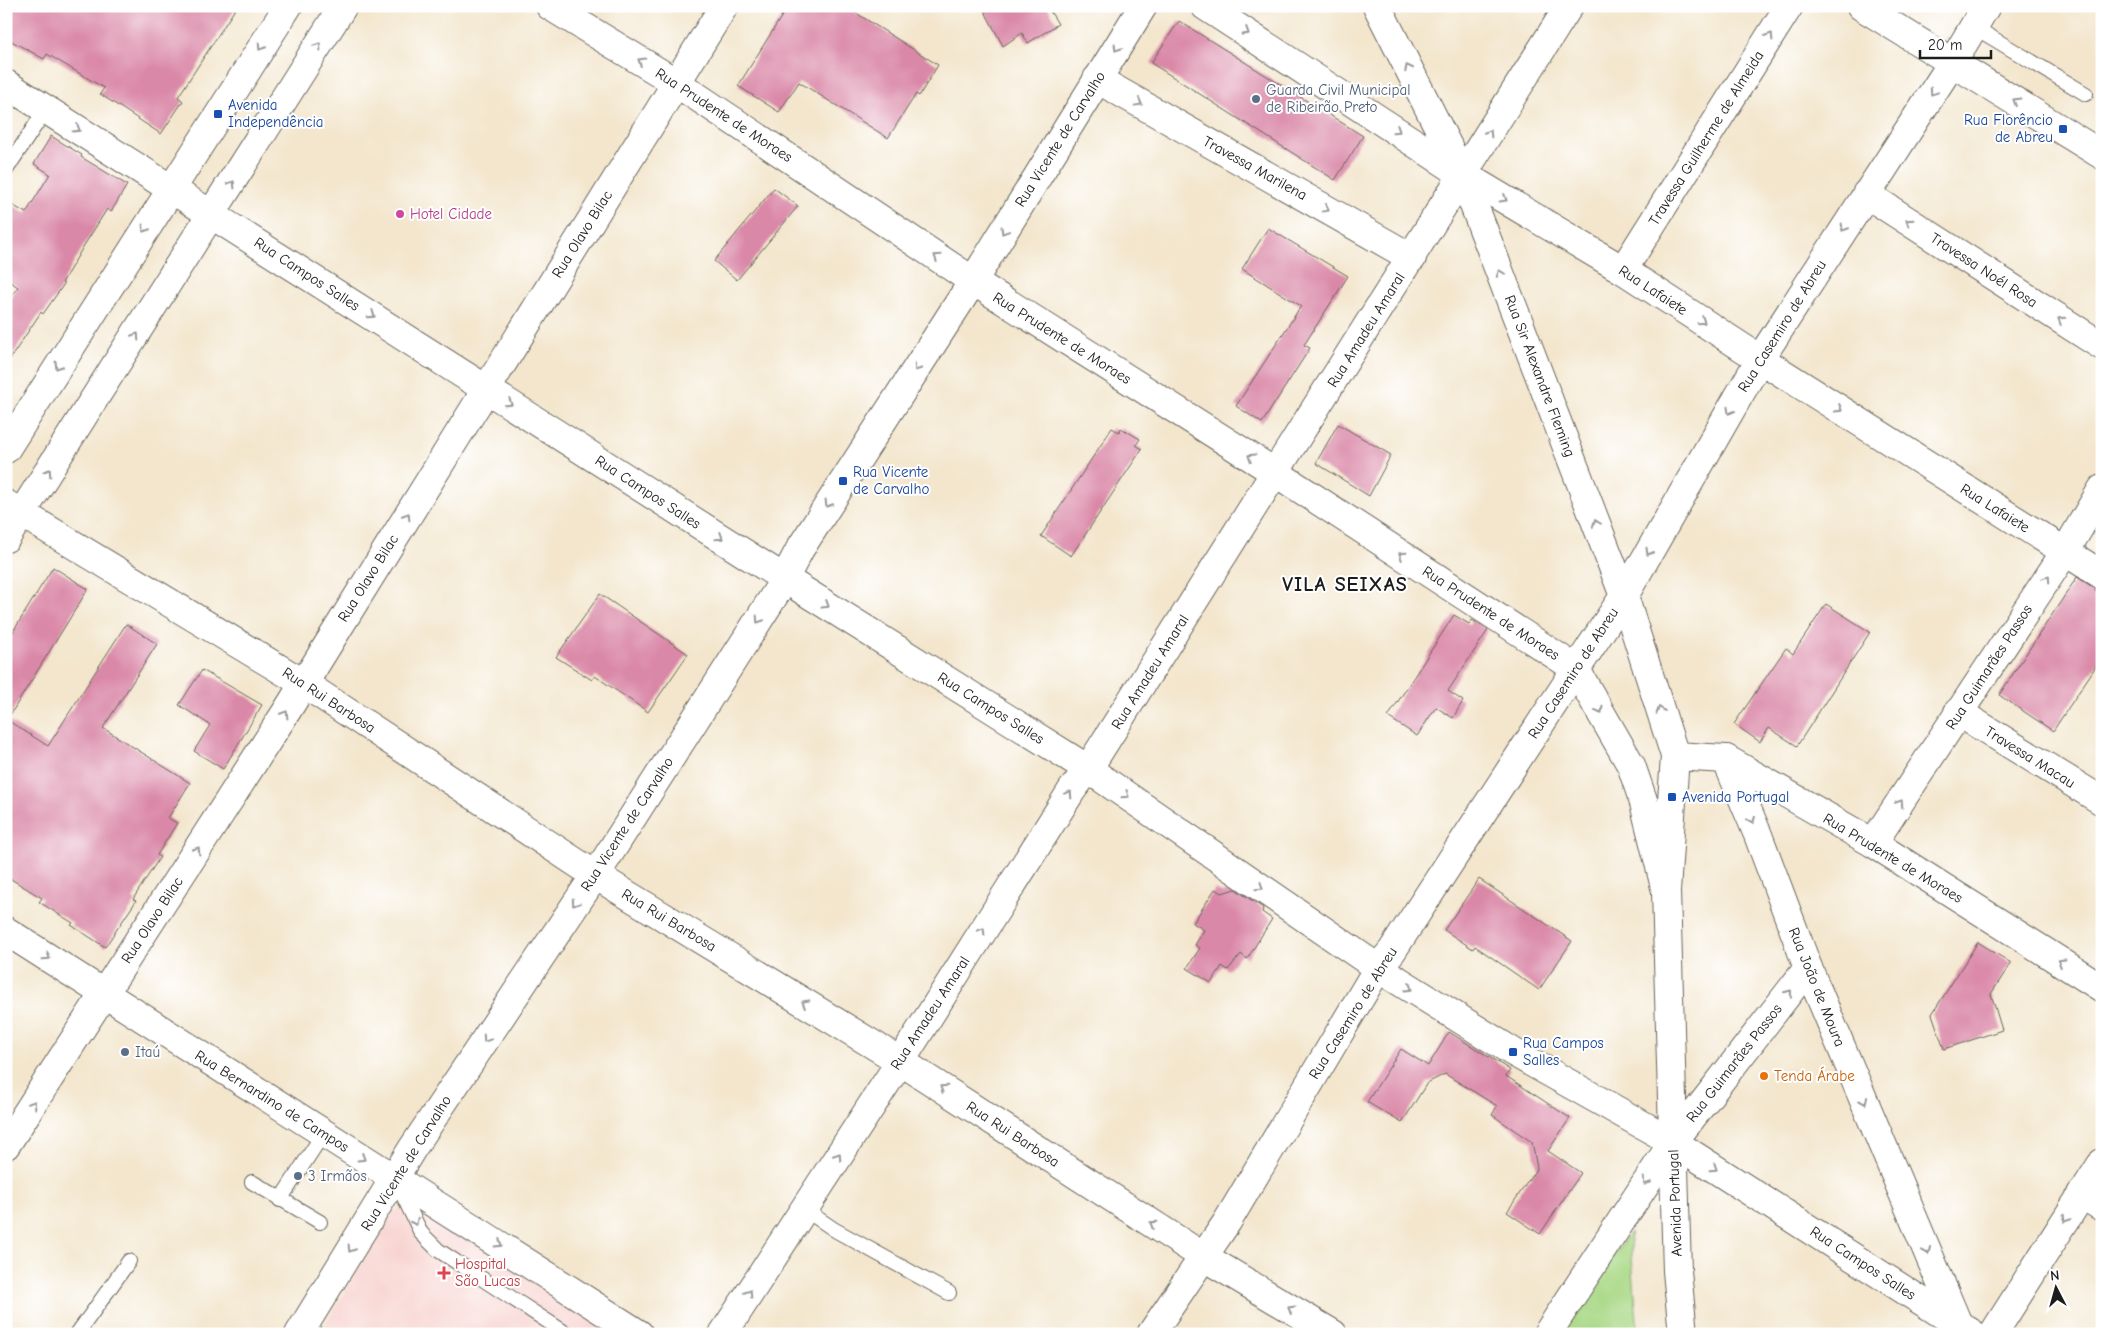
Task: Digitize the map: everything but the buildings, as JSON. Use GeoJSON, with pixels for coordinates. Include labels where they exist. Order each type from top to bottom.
{"type":"FeatureCollection","features":[{"type":"Feature","properties":{"kind":"street"},"geometry":{"type":"LineString","coordinates":[[6,449],[170,187],[288,6]]}},
{"type":"Feature","properties":{"kind":"street"},"geometry":{"type":"LineString","coordinates":[[6,538],[14,509],[213,214],[343,6]]}},
{"type":"Feature","properties":{"kind":"street","name":"Rua Prudente de Moraes"},"geometry":{"type":"LineString","coordinates":[[550,6],[675,82],[973,281],[1276,473],[1575,668]]}},
{"type":"Feature","properties":{"kind":"street","name":"Rua Olavo Bilac"},"geometry":{"type":"LineString","coordinates":[[6,1145],[303,683],[724,6]]}},
{"type":"Feature","properties":{"kind":"street","name":"Rua Vicente de Carvalho"},"geometry":{"type":"LineString","coordinates":[[299,1334],[395,1178],[785,579],[800,549],[838,488],[973,281],[1143,6]]}},
{"type":"Feature","properties":{"kind":"street","name":"Rua Lafaiete"},"geometry":{"type":"LineString","coordinates":[[1205,6],[1462,174],[1623,270],[2102,575]]}},
{"type":"Feature","properties":{"kind":"street","name":"Rua Sir Alexandre Fleming"},"geometry":{"type":"LineString","coordinates":[[1377,6],[1462,174],[1624,596],[1675,756]]}},
{"type":"Feature","properties":{"kind":"street","name":"Rua Amadeu Amaral"},"geometry":{"type":"LineString","coordinates":[[723,1334],[900,1061],[1072,790],[1088,769],[1412,258],[1462,174],[1569,6]]}},
{"type":"Feature","properties":{"kind":"street","name":"Travessa Guilherme de Almeida"},"geometry":{"type":"LineString","coordinates":[[1623,270],[1789,6]]}},
{"type":"Feature","properties":{"kind":"street"},"geometry":{"type":"LineString","coordinates":[[1861,6],[2102,155]]}},
{"type":"Feature","properties":{"kind":"street","name":"Rua Casemiro de Abreu"},"geometry":{"type":"LineString","coordinates":[[1151,1334],[1227,1222],[1378,968],[1392,951],[1575,668],[1624,596],[1760,359],[1952,64],[1980,16]]}},
{"type":"Feature","properties":{"kind":"street","name":"Travessa Marilena"},"geometry":{"type":"LineString","coordinates":[[1097,79],[1412,258]]}},
{"type":"Feature","properties":{"kind":"street","name":"Rua Campos Salles"},"geometry":{"type":"LineString","coordinates":[[6,84],[785,579],[1088,769],[1378,968],[1513,1052],[1673,1142],[1965,1329]]}},
{"type":"Feature","properties":{"kind":"street","name":"Travessa Noél Rosa"},"geometry":{"type":"LineString","coordinates":[[1866,194],[2102,346]]}},
{"type":"Feature","properties":{"kind":"street","name":"Rua Guimarães Passos"},"geometry":{"type":"LineString","coordinates":[[1873,843],[2065,552],[2102,489]]}},
{"type":"Feature","properties":{"kind":"street","name":"Rua Rui Barbosa"},"geometry":{"type":"LineString","coordinates":[[14,509],[303,683],[594,875],[900,1061],[1204,1257],[1333,1334]]}},
{"type":"Feature","properties":{"kind":"street","name":"Avenida Portugal"},"geometry":{"type":"LineString","coordinates":[[1575,668],[1631,765],[1644,803],[1666,891]]}},
{"type":"Feature","properties":{"kind":"street","name":"Travessa Macau"},"geometry":{"type":"LineString","coordinates":[[1958,712],[2102,801]]}},
{"type":"Feature","properties":{"kind":"street","name":"Rua Prudente de Moraes"},"geometry":{"type":"LineString","coordinates":[[1631,765],[1675,756],[1726,759],[1873,843],[2102,988]]}},
{"type":"Feature","properties":{"kind":"street","name":"Avenida Portugal"},"geometry":{"type":"LineString","coordinates":[[1675,756],[1666,891],[1677,1271],[1683,1334]]}},
{"type":"Feature","properties":{"kind":"street","name":"Rua João de Moura"},"geometry":{"type":"LineString","coordinates":[[1726,759],[1758,835],[1808,968],[1965,1329]]}},
{"type":"Feature","properties":{"kind":"street","name":"Rua Bernardino de Campos"},"geometry":{"type":"LineString","coordinates":[[6,931],[640,1334]]}},
{"type":"Feature","properties":{"kind":"street","name":"Rua Guimarães Passos"},"geometry":{"type":"LineString","coordinates":[[1546,1334],[1673,1142],[1808,968]]}},
{"type":"Feature","properties":{"kind":"street"},"geometry":{"type":"LineString","coordinates":[[1993,1334],[2092,1200],[2102,1163]]}},
{"type":"Feature","properties":{"kind":"lane"},"geometry":{"type":"LineString","coordinates":[[1980,16],[2086,94]]}},
{"type":"Feature","properties":{"kind":"lane"},"geometry":{"type":"LineString","coordinates":[[6,170],[46,109]]}},
{"type":"Feature","properties":{"kind":"lane"},"geometry":{"type":"LineString","coordinates":[[280,1200],[323,1134]]}},
{"type":"Feature","properties":{"kind":"lane"},"geometry":{"type":"LineString","coordinates":[[395,1178],[421,1233],[438,1250],[567,1334]]}},
{"type":"Feature","properties":{"kind":"lane"},"geometry":{"type":"LineString","coordinates":[[252,1182],[320,1222]]}},
{"type":"Feature","properties":{"kind":"lane"},"geometry":{"type":"LineString","coordinates":[[804,1209],[835,1230],[949,1293]]}},
{"type":"Feature","properties":{"kind":"lane"},"geometry":{"type":"LineString","coordinates":[[77,1334],[129,1261]]}},
{"type":"Feature","properties":{"kind":"shaded area","name":"Hospital São Lucas"},"geometry":{"type":"Polygon","coordinates":[[[408,1203],[629,1334],[319,1334],[393,1213],[408,1203]]]}},
{"type":"Feature","properties":{"kind":"green space"},"geometry":{"type":"Polygon","coordinates":[[[1630,1232],[1638,1334],[1560,1334],[1630,1232]]]}},
{"type":"Feature","properties":{"kind":"place","name":"Guarda Civil Municipal de Ribeirão Preto"},"geometry":{"type":"Point","coordinates":[1256,99]}},
{"type":"Feature","properties":{"kind":"place","name":"Avenida Independência"},"geometry":{"type":"Point","coordinates":[218,114]}},
{"type":"Feature","properties":{"kind":"place","name":"Rua Florêncio de Abreu"},"geometry":{"type":"Point","coordinates":[2063,129]}},
{"type":"Feature","properties":{"kind":"place","name":"Hotel Cidade"},"geometry":{"type":"Point","coordinates":[400,214]}},
{"type":"Feature","properties":{"kind":"place","name":"Rua Vicente de Carvalho"},"geometry":{"type":"Point","coordinates":[843,481]}},
{"type":"Feature","properties":{"kind":"place","name":"Avenida Portugal"},"geometry":{"type":"Point","coordinates":[1672,797]}},
{"type":"Feature","properties":{"kind":"place","name":"Itaú"},"geometry":{"type":"Point","coordinates":[125,1052]}},
{"type":"Feature","properties":{"kind":"place","name":"Rua Campos Salles"},"geometry":{"type":"Point","coordinates":[1513,1052]}},
{"type":"Feature","properties":{"kind":"place","name":"Tenda Árabe"},"geometry":{"type":"Point","coordinates":[1764,1076]}},
{"type":"Feature","properties":{"kind":"place","name":"3 Irmãos"},"geometry":{"type":"Point","coordinates":[298,1176]}},
{"type":"Feature","properties":{"kind":"place","name":"Hospital São Lucas"},"geometry":{"type":"Point","coordinates":[444,1273]}},
{"type":"Feature","properties":{"kind":"district","name":"VILA SEIXAS"},"geometry":{"type":"Point","coordinates":[1345,584]}}]}
